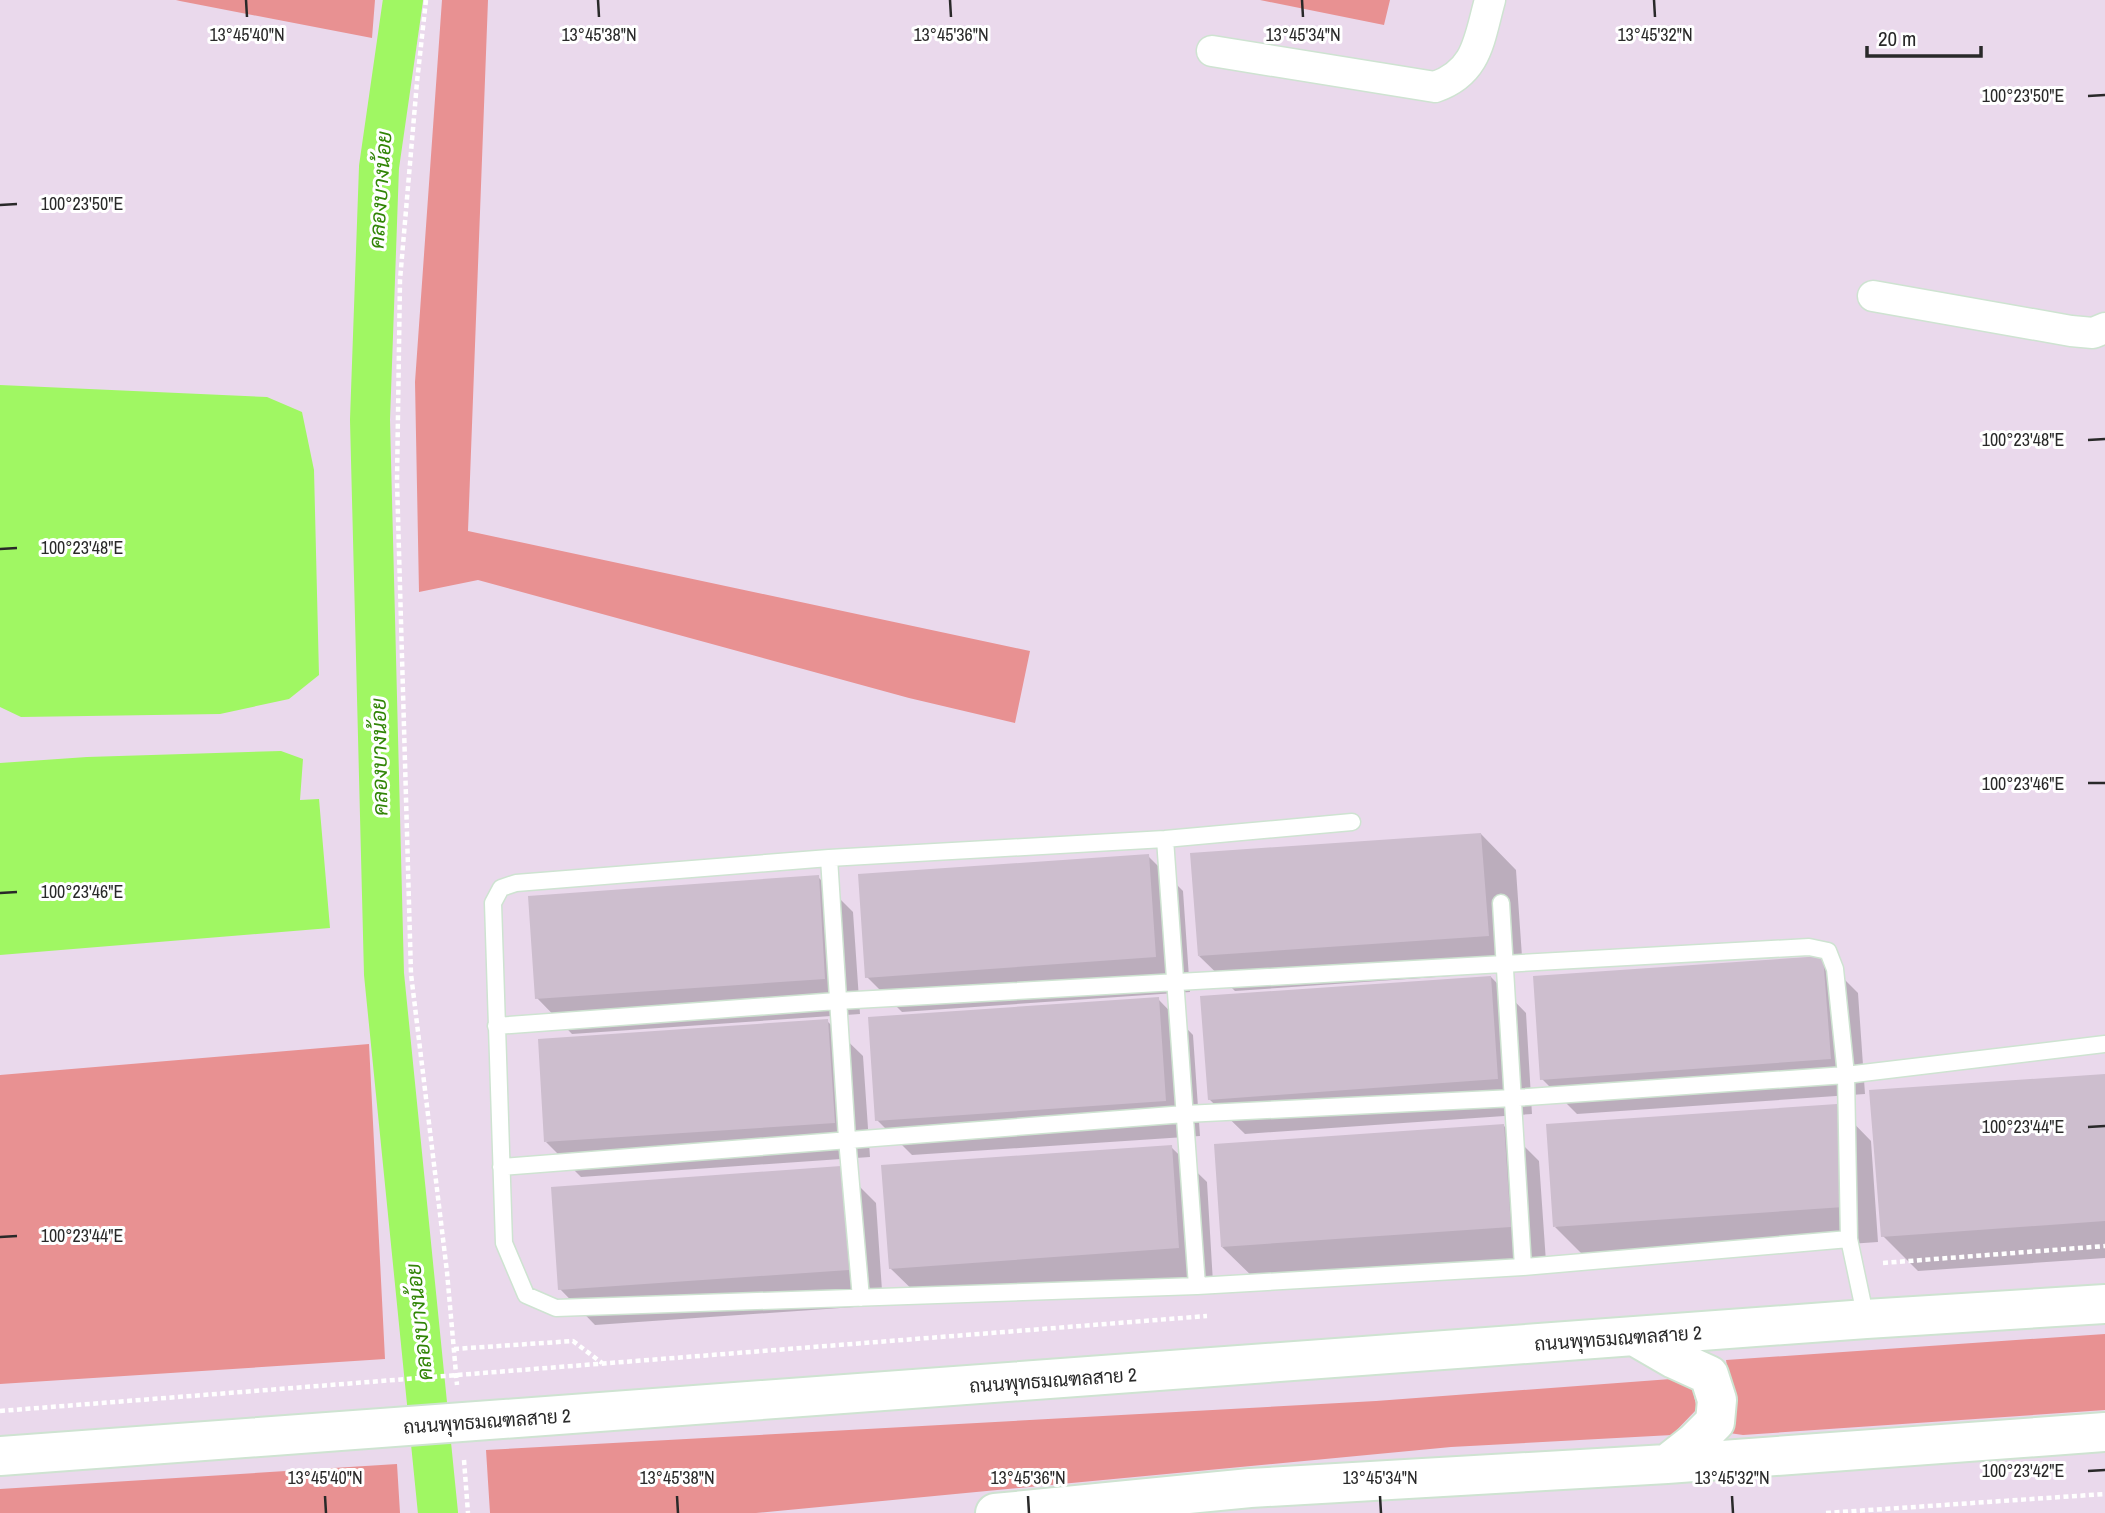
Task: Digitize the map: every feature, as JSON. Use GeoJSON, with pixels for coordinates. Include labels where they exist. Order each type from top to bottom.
{"type":"FeatureCollection","features":[{"type":"Feature","properties":{"kind":"main road","name":"ถนนพุทธมณฑลสาย 2"},"geometry":{"type":"LineString","coordinates":[[0,1456],[2105,1304]]}},
{"type":"Feature","properties":{"kind":"main road"},"geometry":{"type":"LineString","coordinates":[[1636,1337],[1709,1375],[1717,1400],[1715,1422],[1667,1464]]}},
{"type":"Feature","properties":{"kind":"main road"},"geometry":{"type":"LineString","coordinates":[[995,1513],[1250,1488],[1667,1464],[2105,1432]]}},
{"type":"Feature","properties":{"kind":"street"},"geometry":{"type":"LineString","coordinates":[[1212,51],[1435,87],[1450,82],[1462,73],[1473,58],[1490,0]]}},
{"type":"Feature","properties":{"kind":"street"},"geometry":{"type":"LineString","coordinates":[[1873,296],[2071,331],[2093,332],[2105,328]]}},
{"type":"Feature","properties":{"kind":"lane"},"geometry":{"type":"LineString","coordinates":[[1352,822],[1165,839],[829,858],[516,883],[501,888],[493,903],[504,1243],[526,1295],[556,1308],[1197,1286],[1523,1268],[1849,1239]]}},
{"type":"Feature","properties":{"kind":"lane"},"geometry":{"type":"LineString","coordinates":[[1165,839],[1197,1286]]}},
{"type":"Feature","properties":{"kind":"lane"},"geometry":{"type":"LineString","coordinates":[[829,858],[847,1139],[861,1298]]}},
{"type":"Feature","properties":{"kind":"lane"},"geometry":{"type":"LineString","coordinates":[[1502,903],[1523,1268]]}},
{"type":"Feature","properties":{"kind":"lane"},"geometry":{"type":"LineString","coordinates":[[496,1026],[837,1001],[1175,981],[1809,947],[1828,951],[1836,969],[1846,1075],[1849,1239],[1866,1320]]}},
{"type":"Feature","properties":{"kind":"lane"},"geometry":{"type":"LineString","coordinates":[[501,1167],[1185,1114],[1514,1098],[1846,1075],[2105,1045]]}},
{"type":"Feature","properties":{"kind":"path"},"geometry":{"type":"LineString","coordinates":[[426,0],[400,280],[397,481],[411,974],[447,1272],[458,1390]]}},
{"type":"Feature","properties":{"kind":"path"},"geometry":{"type":"LineString","coordinates":[[454,1349],[573,1341],[602,1363]]}},
{"type":"Feature","properties":{"kind":"path"},"geometry":{"type":"LineString","coordinates":[[0,1410],[535,1369]]}},
{"type":"Feature","properties":{"kind":"path"},"geometry":{"type":"LineString","coordinates":[[464,1458],[468,1513]]}},
{"type":"Feature","properties":{"kind":"path"},"geometry":{"type":"LineString","coordinates":[[1826,1513],[2105,1494]]}},
{"type":"Feature","properties":{"kind":"shaded area"},"geometry":{"type":"Polygon","coordinates":[[[176,0],[375,0],[372,38],[180,1],[176,0]]]}},
{"type":"Feature","properties":{"kind":"shaded area"},"geometry":{"type":"Polygon","coordinates":[[[442,0],[488,0],[468,531],[1030,651],[1015,723],[909,698],[478,580],[419,592],[415,382],[442,0]]]}},
{"type":"Feature","properties":{"kind":"shaded area"},"geometry":{"type":"Polygon","coordinates":[[[1260,0],[1390,0],[1384,25],[1260,0]]]}},
{"type":"Feature","properties":{"kind":"shaded area"},"geometry":{"type":"Polygon","coordinates":[[[0,385],[267,397],[302,412],[314,470],[319,675],[289,699],[220,714],[21,717],[0,707],[0,385]]]}},
{"type":"Feature","properties":{"kind":"shaded area"},"geometry":{"type":"Polygon","coordinates":[[[281,751],[303,759],[300,800],[319,799],[330,928],[0,955],[0,763],[87,757],[281,751]]]}},
{"type":"Feature","properties":{"kind":"shaded area"},"geometry":{"type":"Polygon","coordinates":[[[369,1044],[385,1359],[0,1384],[0,1075],[369,1044]]]}},
{"type":"Feature","properties":{"kind":"shaded area"},"geometry":{"type":"Polygon","coordinates":[[[2105,1334],[2105,1410],[1743,1435],[1729,1433],[1734,1409],[1726,1360],[2105,1334]]]}},
{"type":"Feature","properties":{"kind":"shaded area"},"geometry":{"type":"Polygon","coordinates":[[[1671,1379],[1692,1387],[1697,1409],[1672,1435],[1451,1447],[756,1513],[490,1513],[486,1450],[1376,1401],[1671,1379]]]}},
{"type":"Feature","properties":{"kind":"shaded area"},"geometry":{"type":"Polygon","coordinates":[[[397,1464],[400,1513],[0,1513],[0,1489],[397,1464]]]}},
{"type":"Feature","properties":{"kind":"building"},"geometry":{"type":"Polygon","coordinates":[[[1481,833],[1489,936],[1198,956],[1190,853],[1481,833]]]}},
{"type":"Feature","properties":{"kind":"building"},"geometry":{"type":"Polygon","coordinates":[[[1149,854],[1156,957],[865,978],[858,874],[1149,854]]]}},
{"type":"Feature","properties":{"kind":"building"},"geometry":{"type":"Polygon","coordinates":[[[819,875],[825,979],[535,999],[528,896],[819,875]]]}},
{"type":"Feature","properties":{"kind":"building"},"geometry":{"type":"Polygon","coordinates":[[[1823,956],[1831,1059],[1540,1080],[1533,976],[1823,956]]]}},
{"type":"Feature","properties":{"kind":"building"},"geometry":{"type":"Polygon","coordinates":[[[1491,976],[1498,1079],[1208,1100],[1200,996],[1491,976]]]}},
{"type":"Feature","properties":{"kind":"building"},"geometry":{"type":"Polygon","coordinates":[[[1159,997],[1166,1101],[875,1121],[868,1017],[1159,997]]]}},
{"type":"Feature","properties":{"kind":"building"},"geometry":{"type":"Polygon","coordinates":[[[828,1019],[835,1123],[544,1142],[538,1039],[828,1019]]]}},
{"type":"Feature","properties":{"kind":"building"},"geometry":{"type":"Polygon","coordinates":[[[2105,1074],[2105,1221],[1881,1237],[1869,1090],[2105,1074]]]}},
{"type":"Feature","properties":{"kind":"building"},"geometry":{"type":"Polygon","coordinates":[[[1837,1104],[1844,1207],[1553,1227],[1546,1124],[1837,1104]]]}},
{"type":"Feature","properties":{"kind":"building"},"geometry":{"type":"Polygon","coordinates":[[[1504,1124],[1511,1227],[1221,1247],[1214,1144],[1504,1124]]]}},
{"type":"Feature","properties":{"kind":"building"},"geometry":{"type":"Polygon","coordinates":[[[1172,1145],[1179,1248],[889,1269],[881,1165],[1172,1145]]]}},
{"type":"Feature","properties":{"kind":"building"},"geometry":{"type":"Polygon","coordinates":[[[841,1166],[849,1270],[558,1290],[551,1187],[841,1166]]]}},
{"type":"Feature","properties":{"kind":"waterway","name":"คลองบางน้อย"},"geometry":{"type":"LineString","coordinates":[[403,0],[379,167],[370,420],[384,974],[438,1513]]}}]}
